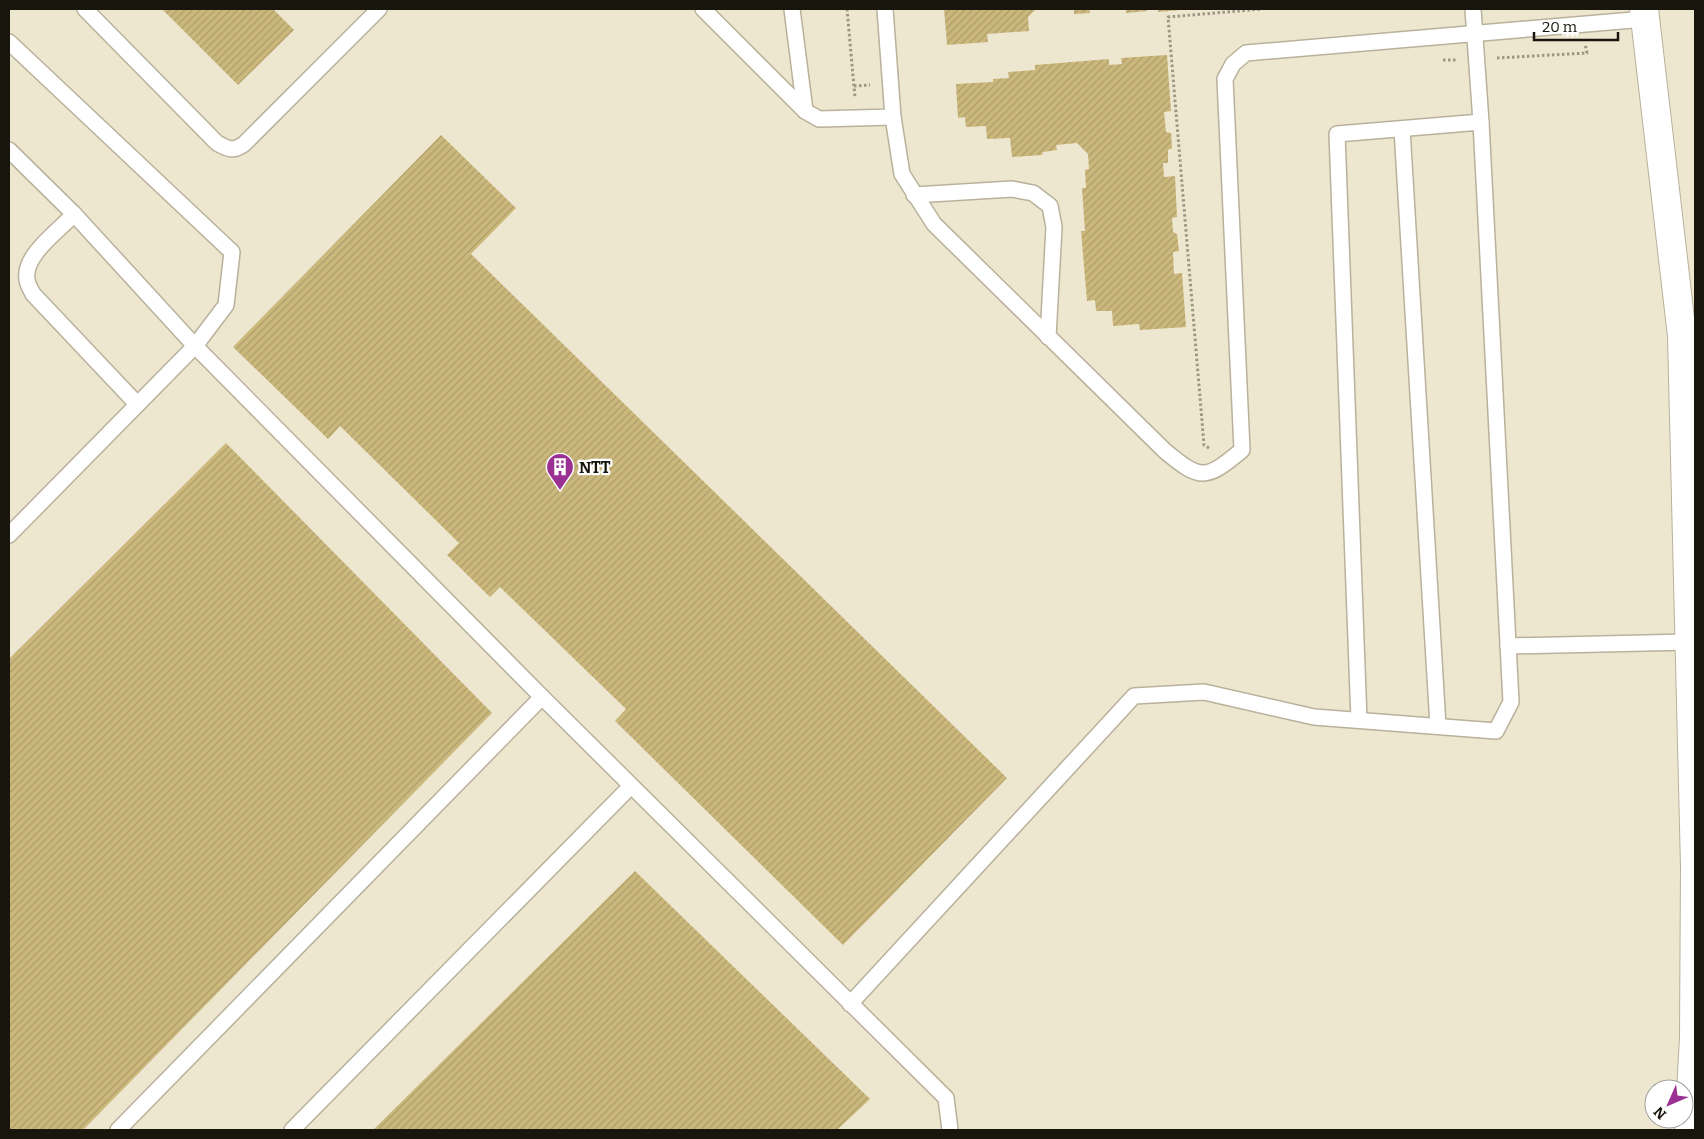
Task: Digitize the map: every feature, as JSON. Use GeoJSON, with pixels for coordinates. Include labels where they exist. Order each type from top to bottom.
{"type":"FeatureCollection","features":[{"type":"Feature","properties":{"kind":"main road"},"geometry":{"type":"LineString","coordinates":[[1644,14],[1682,336],[1695,867],[1694,1037],[1688,1130]]}},
{"type":"Feature","properties":{"kind":"lane"},"geometry":{"type":"LineString","coordinates":[[85,9],[217,143],[228,149],[236,150],[379,9]]}},
{"type":"Feature","properties":{"kind":"lane"},"geometry":{"type":"LineString","coordinates":[[703,9],[805,111],[819,119],[893,118]]}},
{"type":"Feature","properties":{"kind":"lane"},"geometry":{"type":"LineString","coordinates":[[792,9],[805,111]]}},
{"type":"Feature","properties":{"kind":"lane"},"geometry":{"type":"LineString","coordinates":[[885,9],[893,118],[902,174],[914,195],[934,224],[1165,451],[1188,471],[1205,473],[1222,468],[1242,450],[1225,79],[1233,64],[1246,53],[1474,34],[1644,14]]}},
{"type":"Feature","properties":{"kind":"lane"},"geometry":{"type":"LineString","coordinates":[[850,1004],[1134,696],[1204,692],[1314,717],[1496,731],[1511,702],[1481,122],[1473,9]]}},
{"type":"Feature","properties":{"kind":"lane"},"geometry":{"type":"LineString","coordinates":[[9,42],[232,252],[226,305],[195,346],[9,535]]}},
{"type":"Feature","properties":{"kind":"lane"},"geometry":{"type":"LineString","coordinates":[[1359,720],[1337,134],[1481,122]]}},
{"type":"Feature","properties":{"kind":"lane"},"geometry":{"type":"LineString","coordinates":[[1402,129],[1438,726]]}},
{"type":"Feature","properties":{"kind":"lane"},"geometry":{"type":"LineString","coordinates":[[9,150],[74,214],[195,346],[631,786],[946,1098],[950,1130]]}},
{"type":"Feature","properties":{"kind":"lane"},"geometry":{"type":"LineString","coordinates":[[914,195],[1012,189],[1033,193],[1050,206],[1054,227],[1048,337]]}},
{"type":"Feature","properties":{"kind":"lane"},"geometry":{"type":"LineString","coordinates":[[74,214],[59,231],[42,244],[30,263],[26,278],[33,294],[137,404]]}},
{"type":"Feature","properties":{"kind":"lane"},"geometry":{"type":"LineString","coordinates":[[1508,646],[1689,642]]}},
{"type":"Feature","properties":{"kind":"lane"},"geometry":{"type":"LineString","coordinates":[[118,1130],[542,696]]}},
{"type":"Feature","properties":{"kind":"lane"},"geometry":{"type":"LineString","coordinates":[[292,1130],[631,786]]}},
{"type":"Feature","properties":{"kind":"path"},"geometry":{"type":"LineString","coordinates":[[847,9],[856,119]]}},
{"type":"Feature","properties":{"kind":"path"},"geometry":{"type":"LineString","coordinates":[[1230,460],[1204,445],[1168,17],[1262,9]]}},
{"type":"Feature","properties":{"kind":"building"},"geometry":{"type":"Polygon","coordinates":[[[162,9],[273,9],[294,30],[238,85],[162,9]]]}},
{"type":"Feature","properties":{"kind":"building"},"geometry":{"type":"Polygon","coordinates":[[[944,9],[1036,9],[1028,17],[1029,31],[987,34],[988,42],[947,45],[944,9]]]}},
{"type":"Feature","properties":{"kind":"building"},"geometry":{"type":"Polygon","coordinates":[[[1074,9],[1089,9],[1090,13],[1074,14],[1074,9]]]}},
{"type":"Feature","properties":{"kind":"building"},"geometry":{"type":"Polygon","coordinates":[[[1126,9],[1147,9],[1147,11],[1126,13],[1126,9]]]}},
{"type":"Feature","properties":{"kind":"building"},"geometry":{"type":"Polygon","coordinates":[[[1158,9],[1181,9],[1181,10],[1158,12],[1158,9]]]}},
{"type":"Feature","properties":{"kind":"building"},"geometry":{"type":"Polygon","coordinates":[[[1167,55],[1171,111],[1164,112],[1166,132],[1171,133],[1172,148],[1168,150],[1168,163],[1163,163],[1164,177],[1175,176],[1177,217],[1172,218],[1173,232],[1177,234],[1179,251],[1173,252],[1174,274],[1182,273],[1186,327],[1140,330],[1139,324],[1113,326],[1112,311],[1096,311],[1095,300],[1087,301],[1081,231],[1085,231],[1082,188],[1086,188],[1085,170],[1089,169],[1088,154],[1077,143],[1056,145],[1057,150],[1043,152],[1042,155],[1012,157],[1010,138],[987,139],[986,126],[966,127],[965,117],[958,118],[956,84],[993,82],[993,79],[1009,78],[1008,72],[1035,70],[1035,65],[1109,59],[1109,65],[1122,64],[1121,58],[1167,55]]]}},
{"type":"Feature","properties":{"kind":"building","name":"NTT"},"geometry":{"type":"Polygon","coordinates":[[[441,135],[516,208],[471,254],[1007,778],[843,945],[615,721],[626,709],[500,587],[490,597],[447,555],[459,543],[340,426],[328,439],[233,347],[441,135]]]}},
{"type":"Feature","properties":{"kind":"building"},"geometry":{"type":"Polygon","coordinates":[[[226,443],[492,713],[83,1130],[9,1130],[9,659],[226,443]]]}},
{"type":"Feature","properties":{"kind":"building"},"geometry":{"type":"Polygon","coordinates":[[[635,871],[870,1099],[837,1130],[373,1130],[635,871]]]}},
{"type":"Feature","properties":{"kind":"place","name":"NTT"},"geometry":{"type":"Point","coordinates":[560,491]}}]}
